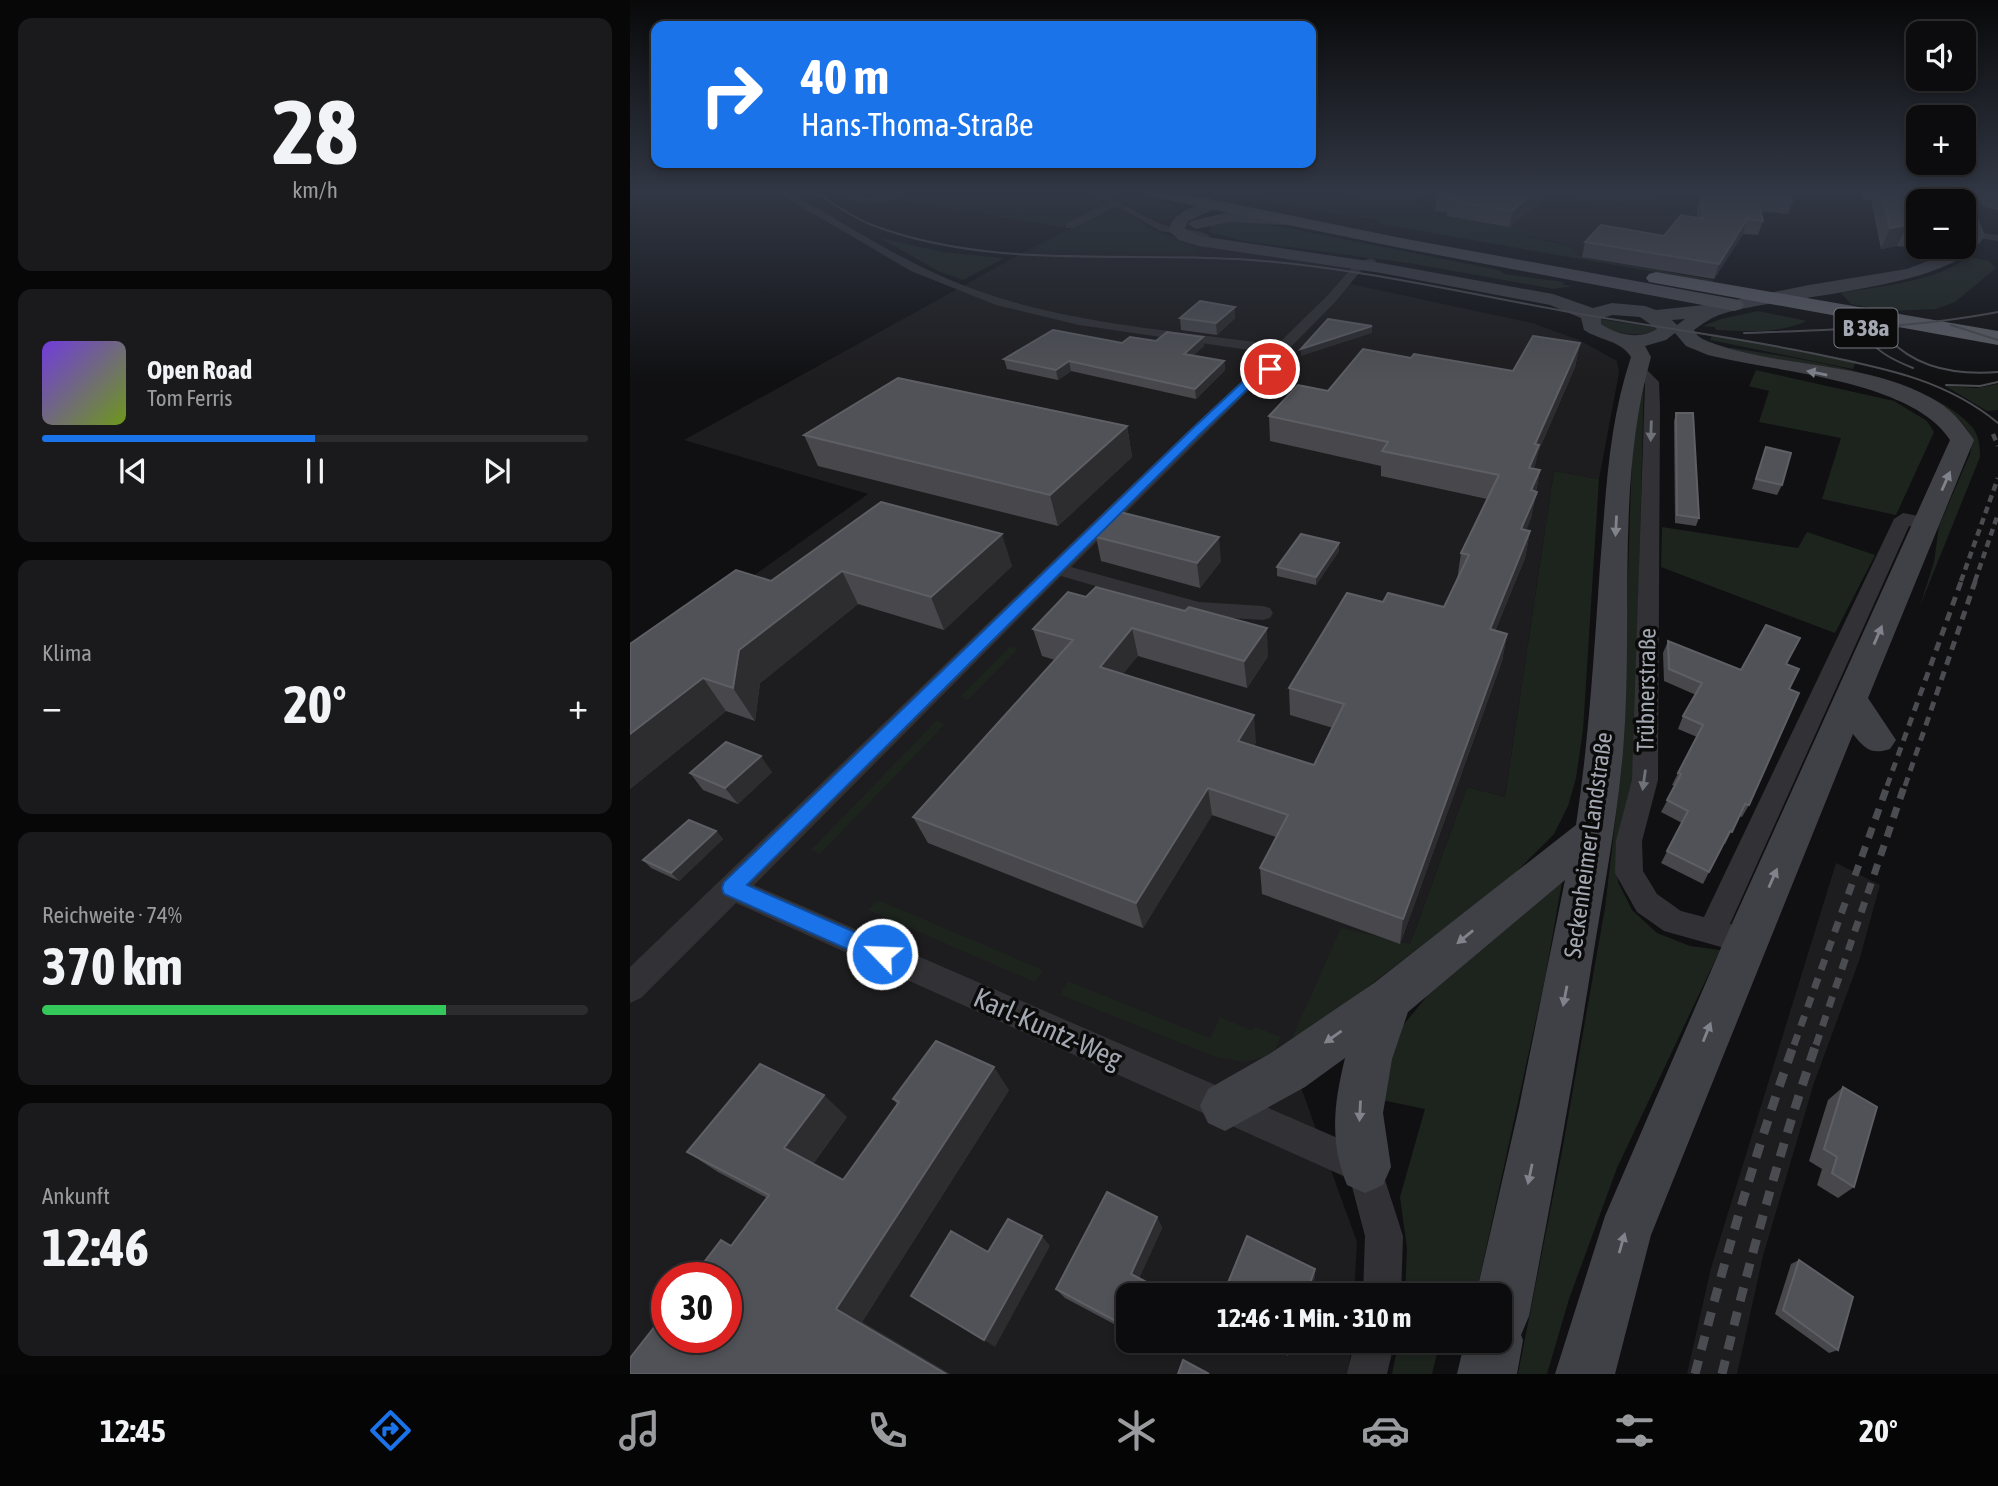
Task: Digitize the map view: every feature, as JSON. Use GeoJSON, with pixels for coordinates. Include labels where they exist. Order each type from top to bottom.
{"type":"FeatureCollection","features":[{"type":"Feature","properties":{"kind":"highway","name":"B 38a"},"geometry":{"type":"LineString","coordinates":[[1656,278],[1998,338]]}},
{"type":"Feature","properties":{"kind":"highway","name":"B 38a"},"geometry":{"type":"LineString","coordinates":[[1711,310],[1998,350]]}},
{"type":"Feature","properties":{"kind":"main road"},"geometry":{"type":"LineString","coordinates":[[1287,255],[1405,272],[1527,296],[1574,306],[1591,316],[1612,309]]}},
{"type":"Feature","properties":{"kind":"main road"},"geometry":{"type":"LineString","coordinates":[[1310,255],[1366,268],[1473,278],[1612,309],[1638,310],[1662,325],[1682,344],[1902,393],[1947,416],[1958,429],[1962,440],[1851,698],[1865,725],[1878,740],[1829,750],[1729,937],[1624,1235],[1585,1374]]}},
{"type":"Feature","properties":{"kind":"main road","name":"B 38a"},"geometry":{"type":"LineString","coordinates":[[1492,255],[1656,278]]}},
{"type":"Feature","properties":{"kind":"main road","name":"B 38a"},"geometry":{"type":"LineString","coordinates":[[1503,255],[1556,266],[1711,310]]}},
{"type":"Feature","properties":{"kind":"main road"},"geometry":{"type":"LineString","coordinates":[[1591,316],[1589,322],[1595,329],[1625,339],[1643,340],[1662,325],[1711,310],[1809,290],[1911,274],[1938,259]]}},
{"type":"Feature","properties":{"kind":"main road"},"geometry":{"type":"LineString","coordinates":[[1527,296],[1567,311],[1586,332],[1622,352],[1638,369]]}},
{"type":"Feature","properties":{"kind":"main road"},"geometry":{"type":"LineString","coordinates":[[1566,299],[1711,310]]}},
{"type":"Feature","properties":{"kind":"main road"},"geometry":{"type":"LineString","coordinates":[[1711,310],[1686,326],[1685,334],[1692,342],[1715,351]]}},
{"type":"Feature","properties":{"kind":"main road"},"geometry":{"type":"LineString","coordinates":[[1625,339],[1638,350],[1641,357],[1638,369]]}},
{"type":"Feature","properties":{"kind":"main road","name":"Seckenheimer Landstraße"},"geometry":{"type":"LineString","coordinates":[[1507,1283],[1544,1107],[1594,833],[1605,750],[1621,447],[1630,393],[1638,369]]}},
{"type":"Feature","properties":{"kind":"main road"},"geometry":{"type":"LineString","coordinates":[[1225,1106],[1288,1070],[1390,998],[1594,833]]}},
{"type":"Feature","properties":{"kind":"main road"},"geometry":{"type":"LineString","coordinates":[[1365,1167],[1358,1112],[1368,1059],[1390,998]]}},
{"type":"Feature","properties":{"kind":"main road"},"geometry":{"type":"LineString","coordinates":[[1487,1374],[1491,1353]]}},
{"type":"Feature","properties":{"kind":"street"},"geometry":{"type":"LineString","coordinates":[[893,255],[962,289],[1040,312],[1276,355]]}},
{"type":"Feature","properties":{"kind":"street"},"geometry":{"type":"LineString","coordinates":[[630,988],[1253,377],[1270,369],[1276,355],[1366,268]]}},
{"type":"Feature","properties":{"kind":"street","name":"Trübnerstraße"},"geometry":{"type":"LineString","coordinates":[[1638,369],[1652,382],[1652,407],[1645,780],[1629,841],[1629,873],[1647,903],[1674,922],[1729,937]]}},
{"type":"Feature","properties":{"kind":"street"},"geometry":{"type":"LineString","coordinates":[[1729,937],[1903,519],[1927,523]]}},
{"type":"Feature","properties":{"kind":"street"},"geometry":{"type":"LineString","coordinates":[[1057,569],[1199,609],[1263,613]]}},
{"type":"Feature","properties":{"kind":"street","name":"Karl-Kuntz-Weg"},"geometry":{"type":"LineString","coordinates":[[731,888],[1365,1167]]}},
{"type":"Feature","properties":{"kind":"street"},"geometry":{"type":"LineString","coordinates":[[1365,1167],[1384,1236],[1382,1283]]}},
{"type":"Feature","properties":{"kind":"street"},"geometry":{"type":"LineString","coordinates":[[1367,1374],[1372,1353]]}},
{"type":"Feature","properties":{"kind":"shaded area"},"geometry":{"type":"Polygon","coordinates":[[[910,255],[1004,258],[963,280],[938,271],[910,255]]]}},
{"type":"Feature","properties":{"kind":"shaded area"},"geometry":{"type":"Polygon","coordinates":[[[1019,255],[1265,255],[1351,268],[1341,282],[1532,323],[1579,340],[1617,361],[1619,373],[1599,479],[1554,471],[1505,797],[1467,787],[1410,944],[1287,1049],[1357,1242],[1355,1283],[1116,1283],[1116,1353],[1350,1353],[1349,1374],[630,1374],[630,664],[868,494],[684,440],[1019,255]]]}},
{"type":"Feature","properties":{"kind":"shaded area"},"geometry":{"type":"Polygon","coordinates":[[[1349,255],[1424,255],[1499,270],[1504,274],[1564,282],[1563,285],[1572,286],[1554,289],[1349,255]]]}},
{"type":"Feature","properties":{"kind":"shaded area"},"geometry":{"type":"Polygon","coordinates":[[[1559,255],[1580,255],[1713,280],[1712,282],[1559,255]]]}},
{"type":"Feature","properties":{"kind":"shaded area"},"geometry":{"type":"Polygon","coordinates":[[[1580,255],[1679,255],[1667,272],[1580,255]]]}},
{"type":"Feature","properties":{"kind":"shaded area"},"geometry":{"type":"Polygon","coordinates":[[[1976,258],[1989,261],[1996,268],[1955,302],[1936,309],[1889,311],[1851,304],[1841,293],[1924,278],[1966,259],[1976,258]]]}},
{"type":"Feature","properties":{"kind":"shaded area"},"geometry":{"type":"Polygon","coordinates":[[[1758,311],[1807,321],[1762,331],[1716,330],[1715,327],[1703,326],[1721,319],[1758,311]]]}},
{"type":"Feature","properties":{"kind":"shaded area"},"geometry":{"type":"Polygon","coordinates":[[[1599,319],[1659,328],[1649,333],[1628,334],[1600,325],[1599,319]]]}},
{"type":"Feature","properties":{"kind":"shaded area"},"geometry":{"type":"Polygon","coordinates":[[[1713,334],[1856,361],[1853,369],[1710,340],[1713,334]]]}},
{"type":"Feature","properties":{"kind":"shaded area"},"geometry":{"type":"Polygon","coordinates":[[[1732,348],[1824,364],[1894,382],[1952,409],[1972,427],[1979,441],[1980,457],[1920,606],[1934,562],[1939,526],[1970,454],[1970,435],[1966,428],[1954,416],[1930,401],[1724,349],[1732,348]]]}},
{"type":"Feature","properties":{"kind":"shaded area"},"geometry":{"type":"Polygon","coordinates":[[[1756,370],[1894,401],[1927,421],[1934,432],[1896,515],[1822,499],[1841,438],[1759,422],[1769,391],[1749,386],[1756,370]]]}},
{"type":"Feature","properties":{"kind":"shaded area"},"geometry":{"type":"Polygon","coordinates":[[[1644,379],[1634,774],[1616,852],[1618,882],[1632,910],[1657,933],[1690,946],[1720,950],[1617,1168],[1569,1299],[1547,1374],[1518,1374],[1563,1146],[1605,908],[1622,764],[1633,440],[1644,379]]]}},
{"type":"Feature","properties":{"kind":"shaded area"},"geometry":{"type":"Polygon","coordinates":[[[1998,384],[1998,410],[1987,411],[1945,386],[1977,388],[1998,384]]]}},
{"type":"Feature","properties":{"kind":"shaded area"},"geometry":{"type":"Polygon","coordinates":[[[1554,471],[1599,479],[1583,730],[1576,778],[1568,806],[1554,834],[1511,877],[1287,1049],[1341,928],[1410,944],[1467,787],[1505,797],[1554,471]]]}},
{"type":"Feature","properties":{"kind":"shaded area"},"geometry":{"type":"Polygon","coordinates":[[[1662,527],[1798,548],[1807,532],[1875,555],[1835,633],[1661,567],[1662,527]]]}},
{"type":"Feature","properties":{"kind":"shaded area"},"geometry":{"type":"Polygon","coordinates":[[[1010,646],[1018,649],[968,700],[960,697],[1010,646]]]}},
{"type":"Feature","properties":{"kind":"shaded area"},"geometry":{"type":"Polygon","coordinates":[[[936,721],[945,724],[820,854],[811,850],[936,721]]]}},
{"type":"Feature","properties":{"kind":"shaded area"},"geometry":{"type":"Polygon","coordinates":[[[1836,863],[1880,885],[1859,961],[1814,1083],[1763,1256],[1737,1374],[1687,1374],[1711,1268],[1836,863]]]}},
{"type":"Feature","properties":{"kind":"shaded area"},"geometry":{"type":"Polygon","coordinates":[[[1562,882],[1545,978],[1479,1281],[1475,1283],[1406,1283],[1407,1248],[1400,1197],[1425,1109],[1382,1100],[1388,1066],[1400,1029],[1428,995],[1562,882]]]}},
{"type":"Feature","properties":{"kind":"shaded area"},"geometry":{"type":"Polygon","coordinates":[[[878,900],[1043,970],[1035,982],[868,910],[878,900]]]}},
{"type":"Feature","properties":{"kind":"shaded area"},"geometry":{"type":"Polygon","coordinates":[[[1068,981],[1210,1038],[1220,1017],[1251,1030],[1257,1027],[1280,1037],[1273,1055],[1243,1062],[1216,1057],[1060,995],[1068,981]]]}},
{"type":"Feature","properties":{"kind":"shaded area"},"geometry":{"type":"Polygon","coordinates":[[[1396,1353],[1437,1353],[1432,1374],[1392,1374],[1396,1353]]]}},
{"type":"Feature","properties":{"kind":"building"},"geometry":{"type":"Polygon","coordinates":[[[1665,255],[1725,255],[1719,264],[1665,255]]]}},
{"type":"Feature","properties":{"kind":"building"},"geometry":{"type":"Polygon","coordinates":[[[1200,301],[1235,307],[1216,323],[1180,318],[1200,301]]]}},
{"type":"Feature","properties":{"kind":"building"},"geometry":{"type":"Polygon","coordinates":[[[1328,319],[1372,326],[1301,349],[1328,319]]]}},
{"type":"Feature","properties":{"kind":"building"},"geometry":{"type":"Polygon","coordinates":[[[1053,330],[1122,343],[1130,337],[1156,341],[1167,332],[1203,337],[1184,354],[1224,361],[1195,389],[1069,361],[1056,370],[1004,359],[1053,330]]]}},
{"type":"Feature","properties":{"kind":"building"},"geometry":{"type":"Polygon","coordinates":[[[1533,336],[1580,343],[1535,444],[1539,445],[1529,468],[1540,470],[1531,490],[1537,492],[1521,529],[1530,531],[1490,629],[1507,634],[1403,919],[1260,868],[1288,815],[1208,788],[1136,903],[913,817],[1073,640],[1033,629],[1068,592],[1086,597],[1096,587],[1185,611],[1189,607],[1267,628],[1244,661],[1132,628],[1100,667],[1254,715],[1238,741],[1314,765],[1344,704],[1289,688],[1347,593],[1383,602],[1388,593],[1444,607],[1469,555],[1461,553],[1499,475],[1382,451],[1388,442],[1269,416],[1298,385],[1328,391],[1363,349],[1411,358],[1414,354],[1513,371],[1533,336]]]}},
{"type":"Feature","properties":{"kind":"building"},"geometry":{"type":"Polygon","coordinates":[[[898,378],[1127,426],[1050,495],[804,435],[898,378]]]}},
{"type":"Feature","properties":{"kind":"building"},"geometry":{"type":"Polygon","coordinates":[[[1676,413],[1693,413],[1699,518],[1677,515],[1676,413]]]}},
{"type":"Feature","properties":{"kind":"building"},"geometry":{"type":"Polygon","coordinates":[[[1766,447],[1791,453],[1782,485],[1756,479],[1766,447]]]}},
{"type":"Feature","properties":{"kind":"building"},"geometry":{"type":"Polygon","coordinates":[[[881,502],[1002,534],[931,597],[842,571],[739,650],[733,688],[703,678],[630,734],[630,644],[736,570],[771,581],[881,502]]]}},
{"type":"Feature","properties":{"kind":"building"},"geometry":{"type":"Polygon","coordinates":[[[1120,512],[1219,537],[1197,563],[1096,537],[1120,512]]]}},
{"type":"Feature","properties":{"kind":"building"},"geometry":{"type":"Polygon","coordinates":[[[1301,534],[1339,543],[1316,577],[1277,567],[1301,534]]]}},
{"type":"Feature","properties":{"kind":"building"},"geometry":{"type":"Polygon","coordinates":[[[1766,625],[1800,638],[1786,664],[1799,669],[1789,689],[1799,693],[1749,805],[1745,804],[1709,872],[1667,851],[1688,811],[1667,800],[1703,725],[1683,716],[1702,683],[1669,669],[1668,641],[1741,670],[1766,625]]]}},
{"type":"Feature","properties":{"kind":"building"},"geometry":{"type":"Polygon","coordinates":[[[726,742],[761,756],[725,788],[690,773],[726,742]]]}},
{"type":"Feature","properties":{"kind":"building"},"geometry":{"type":"Polygon","coordinates":[[[689,820],[716,831],[671,873],[643,860],[689,820]]]}},
{"type":"Feature","properties":{"kind":"building"},"geometry":{"type":"Polygon","coordinates":[[[936,1041],[994,1067],[836,1309],[946,1374],[630,1374],[630,1358],[651,1331],[651,1353],[742,1353],[742,1262],[704,1262],[721,1240],[731,1246],[769,1195],[687,1152],[760,1064],[824,1095],[784,1148],[843,1180],[899,1102],[893,1099],[936,1041]]]}},
{"type":"Feature","properties":{"kind":"building"},"geometry":{"type":"Polygon","coordinates":[[[1843,1087],[1877,1107],[1854,1187],[1832,1173],[1837,1157],[1824,1149],[1843,1087]]]}},
{"type":"Feature","properties":{"kind":"building"},"geometry":{"type":"Polygon","coordinates":[[[1107,1192],[1157,1217],[1131,1274],[1148,1283],[1116,1283],[1116,1321],[1056,1289],[1107,1192]]]}},
{"type":"Feature","properties":{"kind":"building"},"geometry":{"type":"Polygon","coordinates":[[[1008,1219],[1042,1236],[984,1340],[911,1296],[951,1231],[988,1252],[1008,1219]]]}},
{"type":"Feature","properties":{"kind":"building"},"geometry":{"type":"Polygon","coordinates":[[[1247,1236],[1315,1269],[1310,1283],[1228,1283],[1247,1236]]]}},
{"type":"Feature","properties":{"kind":"building"},"geometry":{"type":"Polygon","coordinates":[[[1799,1260],[1853,1297],[1838,1350],[1783,1310],[1799,1260]]]}},
{"type":"Feature","properties":{"kind":"building"},"geometry":{"type":"Polygon","coordinates":[[[1183,1360],[1209,1374],[1178,1374],[1183,1360]]]}},
{"type":"Feature","properties":{"kind":"tram line"},"geometry":{"type":"LineString","coordinates":[[1040,255],[1237,259],[1407,281],[1575,313],[1752,342],[1885,369],[1955,395],[1998,423]]}},
{"type":"Feature","properties":{"kind":"tram line"},"geometry":{"type":"LineString","coordinates":[[1744,333],[1903,325],[1998,312]]}},
{"type":"Feature","properties":{"kind":"tram line"},"geometry":{"type":"LineString","coordinates":[[1951,325],[1998,340]]}},
{"type":"Feature","properties":{"kind":"tram line"},"geometry":{"type":"LineString","coordinates":[[1900,326],[1892,329],[1890,340],[1913,358],[1954,371],[1998,372]]}},
{"type":"Feature","properties":{"kind":"tram line"},"geometry":{"type":"LineString","coordinates":[[1878,328],[1868,339],[1883,353],[1913,368]]}},
{"type":"Feature","properties":{"kind":"tram line"},"geometry":{"type":"LineString","coordinates":[[1946,385],[1980,386],[1998,382]]}},
{"type":"Feature","properties":{"kind":"railway"},"geometry":{"type":"LineString","coordinates":[[1993,434],[1998,446]]}},
{"type":"Feature","properties":{"kind":"railway"},"geometry":{"type":"LineString","coordinates":[[1961,581],[1998,478]]}},
{"type":"Feature","properties":{"kind":"railway"},"geometry":{"type":"LineString","coordinates":[[1975,581],[1998,514]]}},
{"type":"Feature","properties":{"kind":"railway"},"geometry":{"type":"LineString","coordinates":[[1887,786],[1962,579]]}},
{"type":"Feature","properties":{"kind":"railway"},"geometry":{"type":"LineString","coordinates":[[1905,786],[1976,579]]}},
{"type":"Feature","properties":{"kind":"railway"},"geometry":{"type":"LineString","coordinates":[[1794,1045],[1888,784]]}},
{"type":"Feature","properties":{"kind":"railway"},"geometry":{"type":"LineString","coordinates":[[1816,1045],[1905,784]]}},
{"type":"Feature","properties":{"kind":"railway"},"geometry":{"type":"LineString","coordinates":[[1695,1374],[1741,1208],[1794,1044]]}},
{"type":"Feature","properties":{"kind":"railway"},"geometry":{"type":"LineString","coordinates":[[1722,1374],[1765,1208],[1816,1044]]}},
{"type":"Feature","properties":{"kind":"route"},"geometry":{"type":"LineString","coordinates":[[882,954],[731,888],[1253,377],[1270,369]]}}]}
